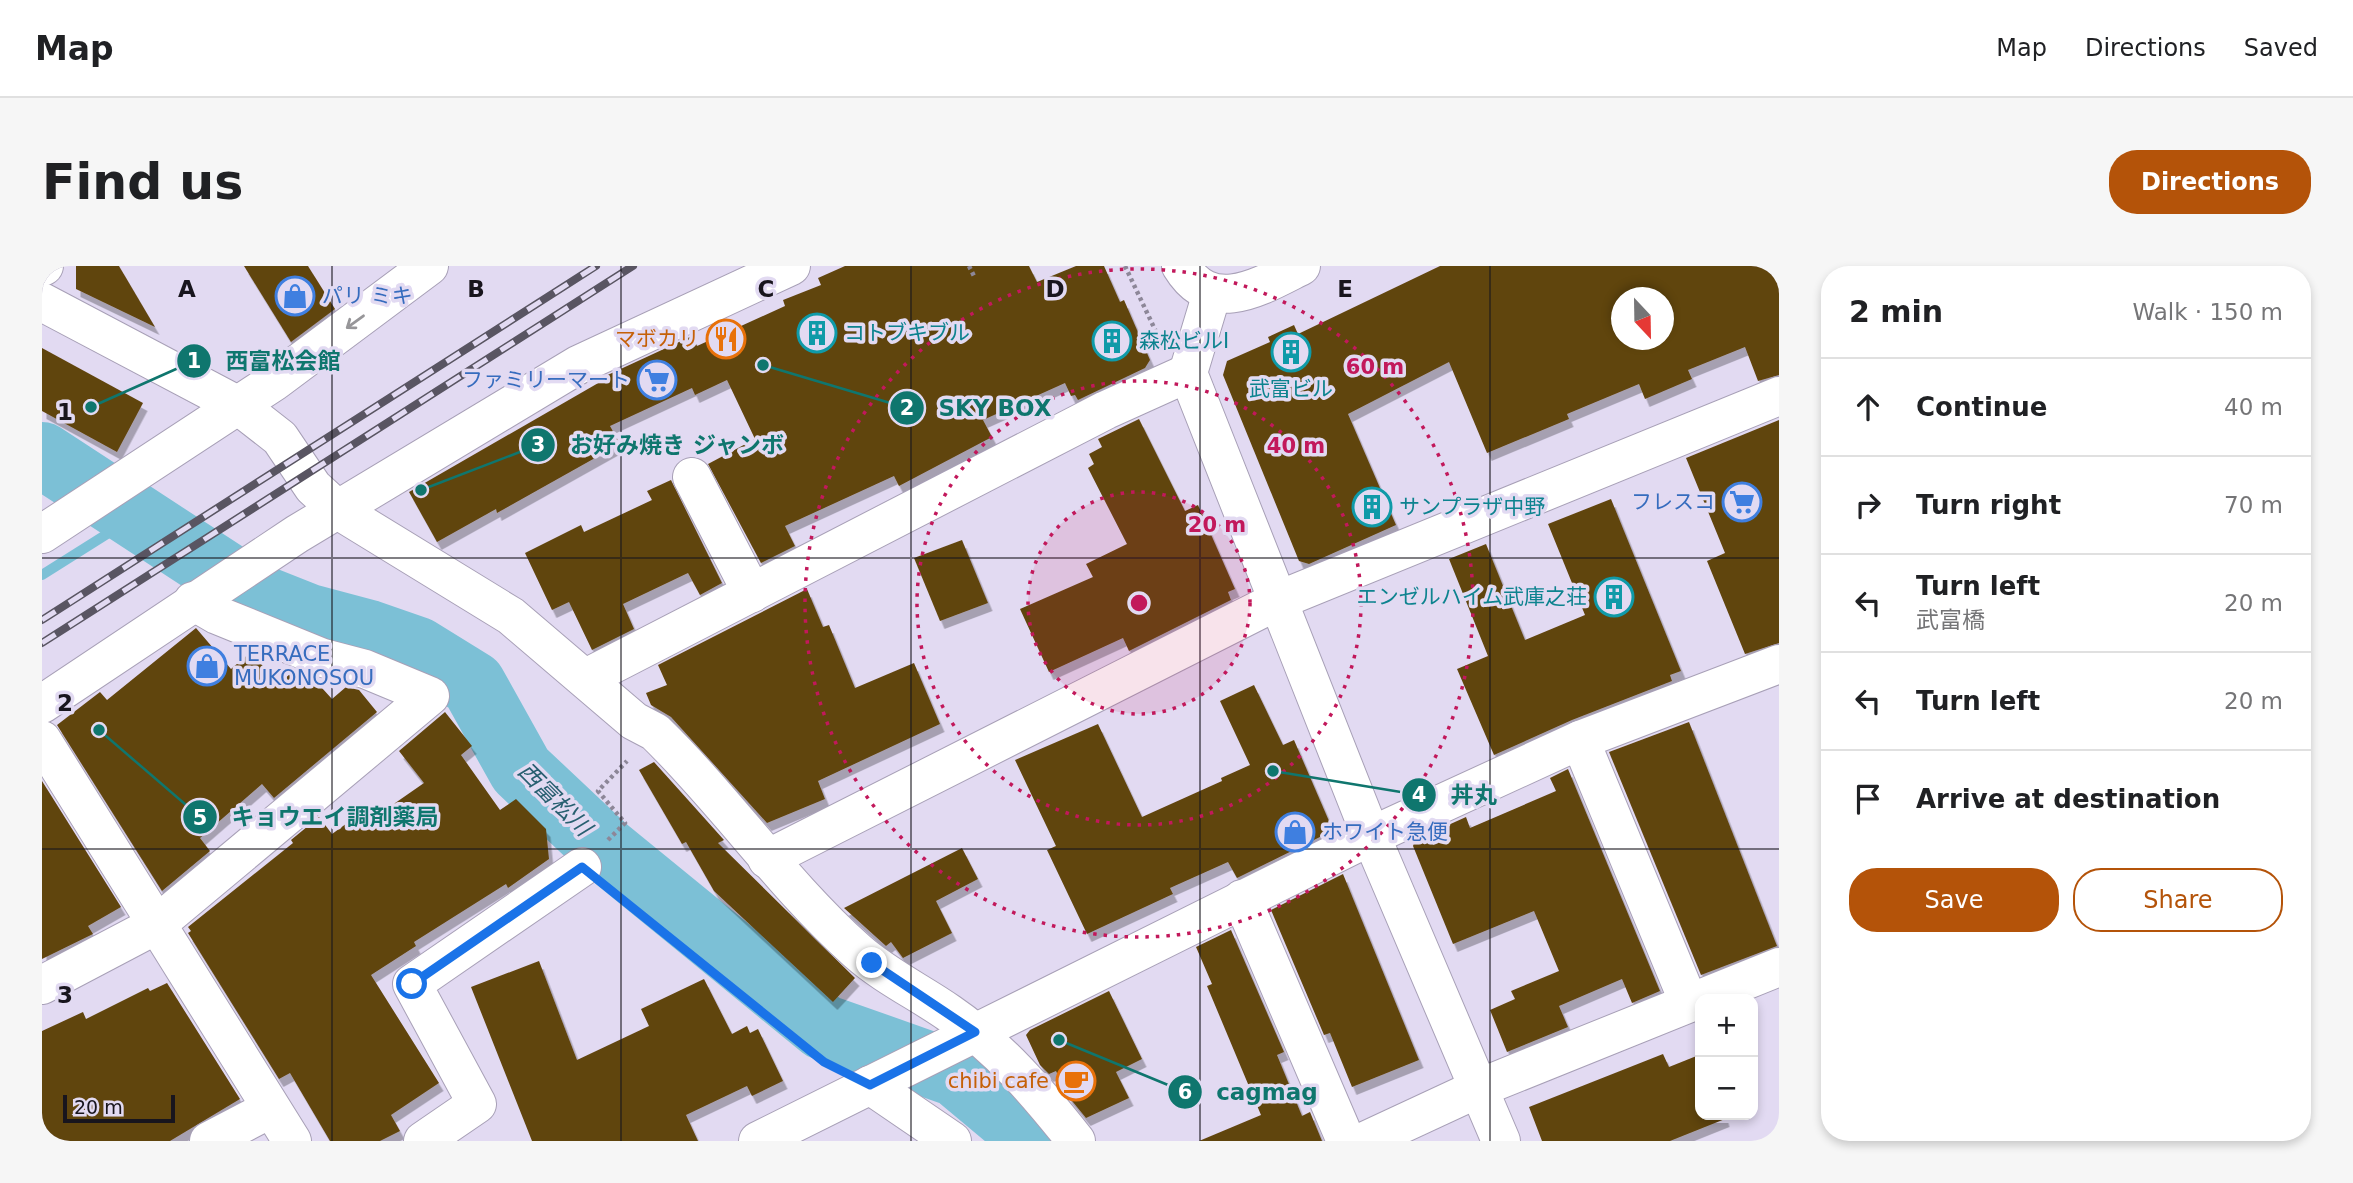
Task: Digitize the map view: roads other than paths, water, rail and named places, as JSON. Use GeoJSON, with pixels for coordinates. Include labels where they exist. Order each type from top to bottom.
{"type":"FeatureCollection","features":[{"type":"Feature","properties":{"kind":"street"},"geometry":{"type":"LineString","coordinates":[[59,515],[123,482],[239,406],[429,266]]}},
{"type":"Feature","properties":{"kind":"street"},"geometry":{"type":"LineString","coordinates":[[42,704],[278,547],[578,365],[790,266]]}},
{"type":"Feature","properties":{"kind":"street"},"geometry":{"type":"LineString","coordinates":[[1181,266],[1198,286],[1212,293],[1238,294],[1299,266]]}},
{"type":"Feature","properties":{"kind":"street"},"geometry":{"type":"LineString","coordinates":[[1212,293],[1183,376],[1279,600],[1371,836],[1501,1141]]}},
{"type":"Feature","properties":{"kind":"street"},"geometry":{"type":"LineString","coordinates":[[42,302],[239,406],[280,438],[313,487],[338,510],[493,604],[635,721],[655,732],[767,859],[836,932],[960,1040],[1024,1077],[1076,1141]]}},
{"type":"Feature","properties":{"kind":"street"},"geometry":{"type":"LineString","coordinates":[[586,678],[1106,410],[1183,376]]}},
{"type":"Feature","properties":{"kind":"street"},"geometry":{"type":"LineString","coordinates":[[767,859],[1279,600],[1779,396]]}},
{"type":"Feature","properties":{"kind":"street"},"geometry":{"type":"LineString","coordinates":[[692,477],[752,593]]}},
{"type":"Feature","properties":{"kind":"street"},"geometry":{"type":"LineString","coordinates":[[42,985],[156,925],[429,696],[365,668],[323,658],[216,615],[201,596]]}},
{"type":"Feature","properties":{"kind":"street"},"geometry":{"type":"LineString","coordinates":[[758,1141],[1371,836],[1580,740],[1779,664]]}},
{"type":"Feature","properties":{"kind":"street"},"geometry":{"type":"LineString","coordinates":[[42,740],[292,1141]]}},
{"type":"Feature","properties":{"kind":"street"},"geometry":{"type":"LineString","coordinates":[[1580,740],[1689,1003]]}},
{"type":"Feature","properties":{"kind":"street"},"geometry":{"type":"LineString","coordinates":[[423,1141],[477,1104],[412,984],[582,867]]}},
{"type":"Feature","properties":{"kind":"street"},"geometry":{"type":"LineString","coordinates":[[1241,899],[1346,1141]]}},
{"type":"Feature","properties":{"kind":"street"},"geometry":{"type":"LineString","coordinates":[[1365,1141],[1479,1088],[1779,967]]}},
{"type":"Feature","properties":{"kind":"street"},"geometry":{"type":"LineString","coordinates":[[883,1078],[952,1141]]}},
{"type":"Feature","properties":{"kind":"street"},"geometry":{"type":"LineString","coordinates":[[209,1141],[270,1109]]}},
{"type":"Feature","properties":{"kind":"waterway","name":"西富松川"},"geometry":{"type":"LineString","coordinates":[[42,455],[261,598],[309,617],[418,650],[473,684],[521,770],[605,849],[823,1027],[956,1074],[1016,1124],[1028,1141]]}},
{"type":"Feature","properties":{"kind":"waterway"},"geometry":{"type":"LineString","coordinates":[[42,575],[134,517]]}},
{"type":"Feature","properties":{"kind":"railway"},"geometry":{"type":"LineString","coordinates":[[42,620],[596,266]]}},
{"type":"Feature","properties":{"kind":"railway"},"geometry":{"type":"LineString","coordinates":[[42,643],[633,266]]}},
{"type":"Feature","properties":{"kind":"place","name":"パリ ミキ"},"geometry":{"type":"Point","coordinates":[295,296]}},
{"type":"Feature","properties":{"kind":"place","name":"コトブキブル"},"geometry":{"type":"Point","coordinates":[817,333]}},
{"type":"Feature","properties":{"kind":"place","name":"マボカリ"},"geometry":{"type":"Point","coordinates":[726,339]}},
{"type":"Feature","properties":{"kind":"place","name":"森松ビルⅠ"},"geometry":{"type":"Point","coordinates":[1112,341]}},
{"type":"Feature","properties":{"kind":"place","name":"武富ビル"},"geometry":{"type":"Point","coordinates":[1291,352]}},
{"type":"Feature","properties":{"kind":"place","name":"SKY BOX"},"geometry":{"type":"Point","coordinates":[763,365]}},
{"type":"Feature","properties":{"kind":"place","name":"ファミリーマート"},"geometry":{"type":"Point","coordinates":[657,380]}},
{"type":"Feature","properties":{"kind":"place","name":"西富松会館"},"geometry":{"type":"Point","coordinates":[91,407]}},
{"type":"Feature","properties":{"kind":"place","name":"お好み焼き ジャンボ"},"geometry":{"type":"Point","coordinates":[421,490]}},
{"type":"Feature","properties":{"kind":"place","name":"フレスコ"},"geometry":{"type":"Point","coordinates":[1742,502]}},
{"type":"Feature","properties":{"kind":"place","name":"サンプラザ中野"},"geometry":{"type":"Point","coordinates":[1372,507]}},
{"type":"Feature","properties":{"kind":"place","name":"エンゼルハイム武庫之荘"},"geometry":{"type":"Point","coordinates":[1614,597]}},
{"type":"Feature","properties":{"kind":"place","name":"TERRACE MUKONOSOU"},"geometry":{"type":"Point","coordinates":[207,666]}},
{"type":"Feature","properties":{"kind":"place","name":"キョウエイ調剤薬局"},"geometry":{"type":"Point","coordinates":[99,730]}},
{"type":"Feature","properties":{"kind":"place","name":"丼丸"},"geometry":{"type":"Point","coordinates":[1273,771]}},
{"type":"Feature","properties":{"kind":"place","name":"ホワイト急便"},"geometry":{"type":"Point","coordinates":[1295,832]}},
{"type":"Feature","properties":{"kind":"place","name":"cagmag"},"geometry":{"type":"Point","coordinates":[1059,1040]}},
{"type":"Feature","properties":{"kind":"place","name":"chibi cafe"},"geometry":{"type":"Point","coordinates":[1076,1081]}}]}
